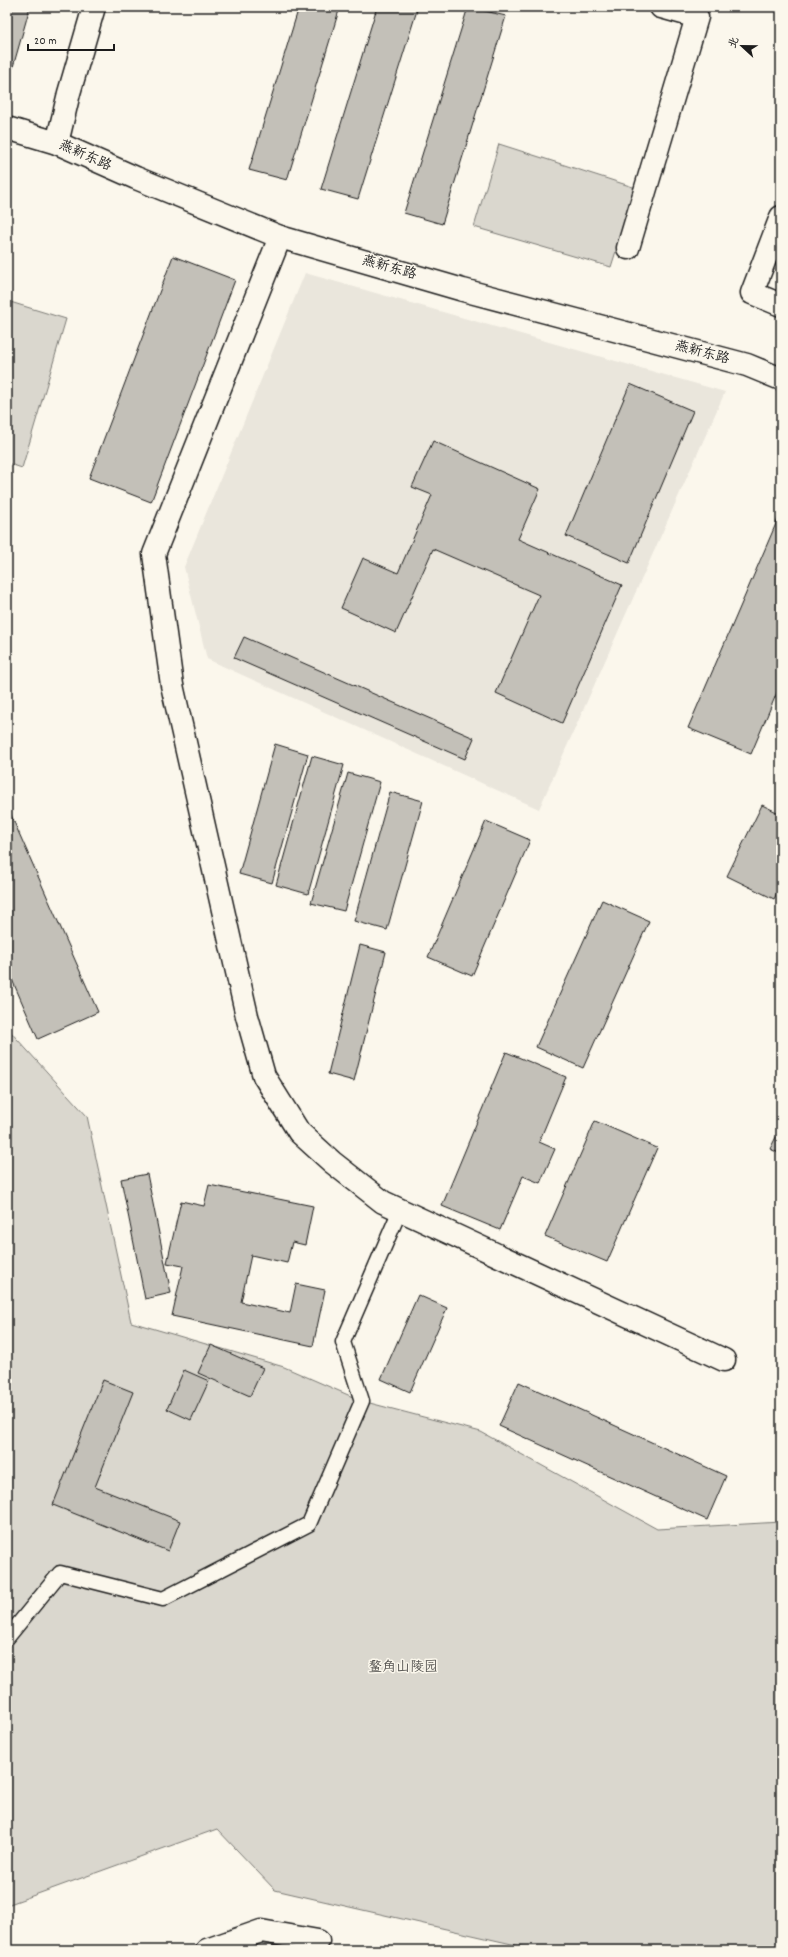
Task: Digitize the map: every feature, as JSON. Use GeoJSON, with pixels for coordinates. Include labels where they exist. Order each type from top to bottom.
{"type":"FeatureCollection","features":[{"type":"Feature","properties":{"kind":"street"},"geometry":{"type":"LineString","coordinates":[[57,143],[69,93],[94,7]]}},
{"type":"Feature","properties":{"kind":"street"},"geometry":{"type":"LineString","coordinates":[[628,248],[697,17],[661,7]]}},
{"type":"Feature","properties":{"kind":"street","name":"燕新东路"},"geometry":{"type":"LineString","coordinates":[[7,128],[57,143],[136,178],[280,237],[463,290],[747,365],[781,379]]}},
{"type":"Feature","properties":{"kind":"street"},"geometry":{"type":"LineString","coordinates":[[781,217],[752,293],[781,305]]}},
{"type":"Feature","properties":{"kind":"street"},"geometry":{"type":"LineString","coordinates":[[280,237],[154,554],[172,685],[245,1009],[264,1076],[299,1132],[332,1162],[383,1202],[724,1360]]}},
{"type":"Feature","properties":{"kind":"street"},"geometry":{"type":"LineString","coordinates":[[207,1950],[261,1931],[318,1941]]}},
{"type":"Feature","properties":{"kind":"lane"},"geometry":{"type":"LineString","coordinates":[[7,1638],[60,1573],[163,1599],[309,1524],[362,1401],[343,1342],[400,1210]]}},
{"type":"Feature","properties":{"kind":"shaded area"},"geometry":{"type":"Polygon","coordinates":[[[305,273],[725,392],[539,809],[207,659],[184,567],[305,273]]]}},
{"type":"Feature","properties":{"kind":"green space"},"geometry":{"type":"Polygon","coordinates":[[[499,144],[636,188],[611,267],[474,227],[499,144]]]}},
{"type":"Feature","properties":{"kind":"green space"},"geometry":{"type":"Polygon","coordinates":[[[7,301],[66,319],[22,468],[7,463],[7,301]]]}},
{"type":"Feature","properties":{"kind":"green space","name":"鳌角山陵园"},"geometry":{"type":"Polygon","coordinates":[[[7,1028],[87,1116],[131,1322],[284,1367],[362,1401],[481,1432],[657,1529],[781,1522],[781,1950],[538,1950],[275,1890],[217,1829],[7,1905],[7,1028]]]}},
{"type":"Feature","properties":{"kind":"building"},"geometry":{"type":"Polygon","coordinates":[[[7,7],[30,7],[11,74],[7,73],[7,7]]]}},
{"type":"Feature","properties":{"kind":"building"},"geometry":{"type":"Polygon","coordinates":[[[299,7],[340,7],[287,180],[249,170],[299,7]]]}},
{"type":"Feature","properties":{"kind":"building"},"geometry":{"type":"Polygon","coordinates":[[[377,7],[418,7],[358,199],[321,189],[377,7]]]}},
{"type":"Feature","properties":{"kind":"building"},"geometry":{"type":"Polygon","coordinates":[[[468,7],[506,16],[442,224],[404,213],[468,7]]]}},
{"type":"Feature","properties":{"kind":"building"},"geometry":{"type":"Polygon","coordinates":[[[173,256],[235,280],[151,502],[89,478],[173,256]]]}},
{"type":"Feature","properties":{"kind":"building"},"geometry":{"type":"Polygon","coordinates":[[[630,384],[693,411],[629,563],[566,536],[630,384]]]}},
{"type":"Feature","properties":{"kind":"building"},"geometry":{"type":"Polygon","coordinates":[[[433,441],[540,489],[518,539],[622,585],[562,723],[496,693],[539,595],[433,549],[396,633],[341,608],[363,558],[398,573],[432,495],[412,487],[433,441]]]}},
{"type":"Feature","properties":{"kind":"building"},"geometry":{"type":"Polygon","coordinates":[[[781,512],[781,683],[751,754],[688,728],[781,512]]]}},
{"type":"Feature","properties":{"kind":"building"},"geometry":{"type":"Polygon","coordinates":[[[244,637],[474,738],[465,759],[234,658],[244,637]]]}},
{"type":"Feature","properties":{"kind":"building"},"geometry":{"type":"Polygon","coordinates":[[[275,744],[308,754],[272,883],[239,874],[275,744]]]}},
{"type":"Feature","properties":{"kind":"building"},"geometry":{"type":"Polygon","coordinates":[[[312,756],[344,765],[308,894],[276,885],[312,756]]]}},
{"type":"Feature","properties":{"kind":"building"},"geometry":{"type":"Polygon","coordinates":[[[348,773],[380,782],[344,911],[311,903],[348,773]]]}},
{"type":"Feature","properties":{"kind":"building"},"geometry":{"type":"Polygon","coordinates":[[[390,792],[423,801],[387,930],[354,921],[390,792]]]}},
{"type":"Feature","properties":{"kind":"building"},"geometry":{"type":"Polygon","coordinates":[[[762,805],[781,814],[781,885],[774,899],[727,876],[762,805]]]}},
{"type":"Feature","properties":{"kind":"building"},"geometry":{"type":"Polygon","coordinates":[[[7,806],[98,1012],[38,1039],[7,968],[7,806]]]}},
{"type":"Feature","properties":{"kind":"building"},"geometry":{"type":"Polygon","coordinates":[[[486,821],[530,840],[472,976],[428,957],[486,821]]]}},
{"type":"Feature","properties":{"kind":"building"},"geometry":{"type":"Polygon","coordinates":[[[602,900],[649,921],[583,1068],[536,1047],[602,900]]]}},
{"type":"Feature","properties":{"kind":"building"},"geometry":{"type":"Polygon","coordinates":[[[360,945],[386,952],[354,1081],[328,1074],[360,945]]]}},
{"type":"Feature","properties":{"kind":"building"},"geometry":{"type":"Polygon","coordinates":[[[506,1052],[566,1077],[539,1142],[555,1149],[540,1183],[523,1176],[500,1230],[442,1206],[506,1052]]]}},
{"type":"Feature","properties":{"kind":"building"},"geometry":{"type":"Polygon","coordinates":[[[595,1121],[657,1148],[607,1262],[545,1236],[595,1121]]]}},
{"type":"Feature","properties":{"kind":"building"},"geometry":{"type":"Polygon","coordinates":[[[781,1127],[781,1154],[770,1149],[781,1127]]]}},
{"type":"Feature","properties":{"kind":"building"},"geometry":{"type":"Polygon","coordinates":[[[147,1174],[171,1293],[145,1299],[121,1179],[147,1174]]]}},
{"type":"Feature","properties":{"kind":"building"},"geometry":{"type":"Polygon","coordinates":[[[209,1185],[313,1206],[305,1245],[292,1242],[287,1263],[251,1255],[241,1302],[290,1313],[296,1284],[325,1290],[313,1346],[172,1316],[183,1266],[167,1263],[181,1201],[204,1206],[209,1185]]]}},
{"type":"Feature","properties":{"kind":"building"},"geometry":{"type":"Polygon","coordinates":[[[418,1295],[447,1308],[410,1392],[381,1379],[418,1295]]]}},
{"type":"Feature","properties":{"kind":"building"},"geometry":{"type":"Polygon","coordinates":[[[211,1345],[263,1368],[250,1396],[198,1373],[211,1345]]]}},
{"type":"Feature","properties":{"kind":"building"},"geometry":{"type":"Polygon","coordinates":[[[184,1370],[209,1381],[191,1420],[167,1409],[184,1370]]]}},
{"type":"Feature","properties":{"kind":"building"},"geometry":{"type":"Polygon","coordinates":[[[103,1380],[133,1392],[95,1487],[180,1521],[168,1551],[53,1505],[103,1380]]]}},
{"type":"Feature","properties":{"kind":"building"},"geometry":{"type":"Polygon","coordinates":[[[519,1382],[726,1476],[707,1520],[499,1426],[519,1382]]]}}]}
